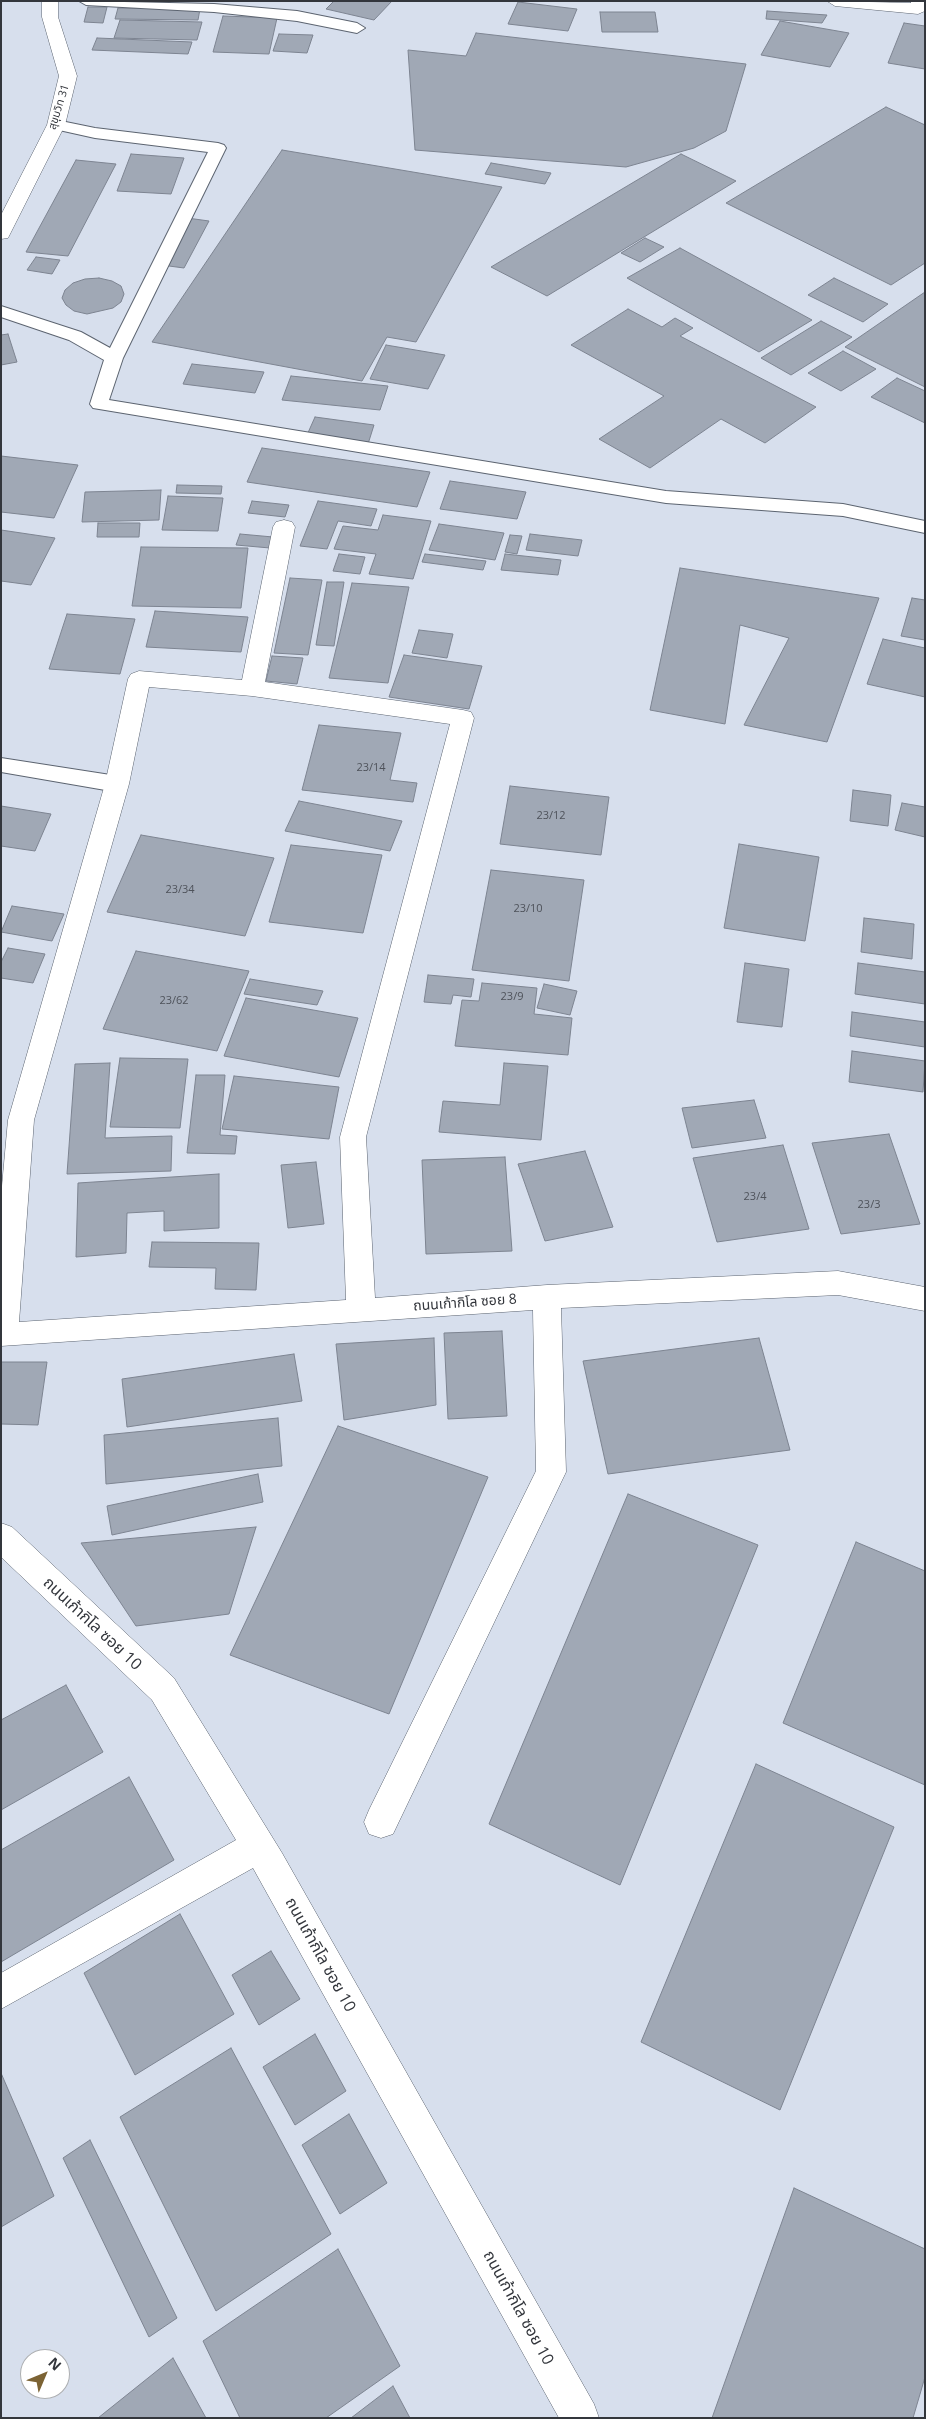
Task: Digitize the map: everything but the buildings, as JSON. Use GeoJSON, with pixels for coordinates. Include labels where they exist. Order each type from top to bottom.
{"type":"FeatureCollection","features":[{"type":"Feature","properties":{"kind":"street","name":"สุขุมวิท 31"},"geometry":{"type":"LineString","coordinates":[[1,234],[56,125],[68,76],[50,17],[50,1]]}},
{"type":"Feature","properties":{"kind":"street"},"geometry":{"type":"LineString","coordinates":[[834,1],[918,5]]}},
{"type":"Feature","properties":{"kind":"street"},"geometry":{"type":"LineString","coordinates":[[252,688],[284,527]]}},
{"type":"Feature","properties":{"kind":"street"},"geometry":{"type":"LineString","coordinates":[[117,784],[139,679],[252,688],[463,718],[353,1137],[361,1311]]}},
{"type":"Feature","properties":{"kind":"street","name":"ถนนเก้ากิโล ซอย 8"},"geometry":{"type":"LineString","coordinates":[[117,784],[21,1120],[4,1335],[547,1297],[838,1283],[925,1298]]}},
{"type":"Feature","properties":{"kind":"street"},"geometry":{"type":"LineString","coordinates":[[380,1822],[551,1472],[547,1297]]}},
{"type":"Feature","properties":{"kind":"street","name":"ถนนเก้ากิโล ซอย 10"},"geometry":{"type":"LineString","coordinates":[[1,1537],[163,1689],[259,1846],[580,2418]]}},
{"type":"Feature","properties":{"kind":"street"},"geometry":{"type":"LineString","coordinates":[[1,1992],[259,1846]]}},
{"type":"Feature","properties":{"kind":"lane"},"geometry":{"type":"LineString","coordinates":[[86,1],[214,8],[297,16],[357,28]]}},
{"type":"Feature","properties":{"kind":"lane"},"geometry":{"type":"LineString","coordinates":[[56,125],[95,133],[218,148],[114,358],[99,404],[666,497],[843,510],[925,527]]}},
{"type":"Feature","properties":{"kind":"lane"},"geometry":{"type":"LineString","coordinates":[[1,311],[75,336],[114,358]]}},
{"type":"Feature","properties":{"kind":"lane"},"geometry":{"type":"LineString","coordinates":[[1,765],[117,784]]}}]}
